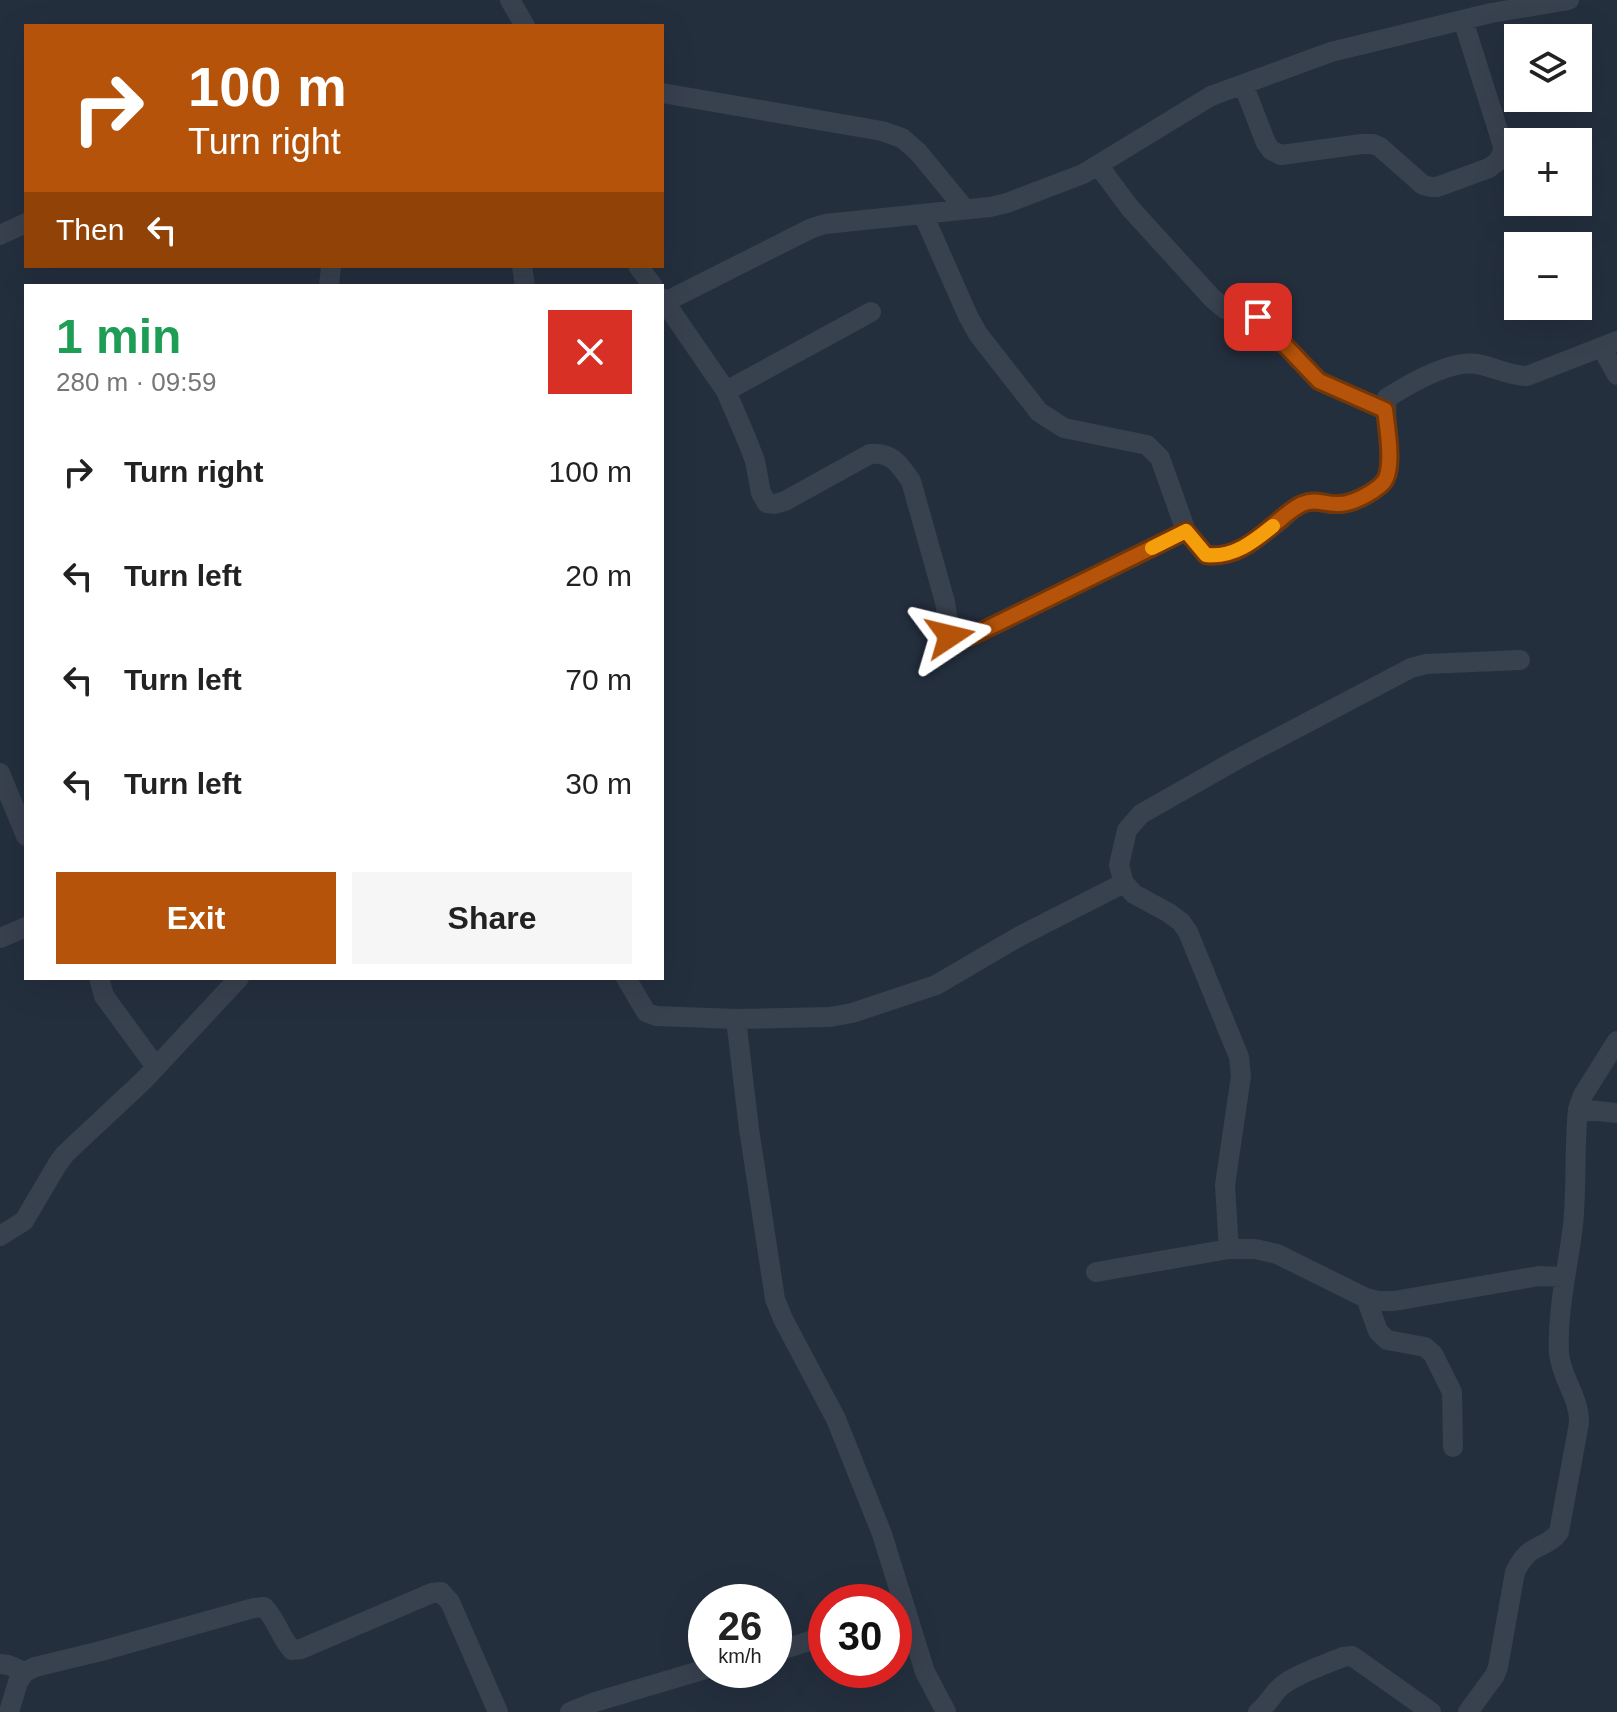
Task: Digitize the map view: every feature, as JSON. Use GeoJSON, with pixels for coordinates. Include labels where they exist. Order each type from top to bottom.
{"type":"FeatureCollection","features":[{"type":"Feature","properties":{"kind":"street"},"geometry":{"type":"LineString","coordinates":[[510,0],[524,24]]}},
{"type":"Feature","properties":{"kind":"street"},"geometry":{"type":"LineString","coordinates":[[664,293],[825,224],[1007,203],[1083,174],[1211,96],[1343,48],[1491,13],[1569,0]]}},
{"type":"Feature","properties":{"kind":"street"},"geometry":{"type":"LineString","coordinates":[[1243,84],[1271,150],[1281,155],[1373,144],[1423,185],[1437,187],[1489,168],[1502,155],[1503,146],[1463,20]]}},
{"type":"Feature","properties":{"kind":"street"},"geometry":{"type":"LineString","coordinates":[[664,93],[882,131],[902,138],[918,152],[965,209]]}},
{"type":"Feature","properties":{"kind":"street"},"geometry":{"type":"LineString","coordinates":[[1098,165],[1130,208],[1212,298],[1225,309],[1258,317],[1319,381],[1385,410]]}},
{"type":"Feature","properties":{"kind":"street"},"geometry":{"type":"LineString","coordinates":[[923,214],[978,334],[1039,412],[1064,428],[1147,445],[1160,458],[1186,531],[1206,555],[1219,557],[1253,542],[1298,506],[1313,500],[1336,505],[1348,503],[1384,481],[1389,469],[1387,398],[1451,366],[1477,364],[1506,374],[1527,376],[1609,345],[1617,375]]}},
{"type":"Feature","properties":{"kind":"street"},"geometry":{"type":"LineString","coordinates":[[0,235],[24,224]]}},
{"type":"Feature","properties":{"kind":"street"},"geometry":{"type":"LineString","coordinates":[[640,268],[652,284]]}},
{"type":"Feature","properties":{"kind":"street"},"geometry":{"type":"LineString","coordinates":[[664,301],[726,391],[755,461],[761,493],[767,503],[785,501],[870,454],[882,453],[897,463],[911,481],[945,602],[950,636],[958,640],[1186,531]]}},
{"type":"Feature","properties":{"kind":"street"},"geometry":{"type":"LineString","coordinates":[[726,391],[871,312]]}},
{"type":"Feature","properties":{"kind":"street"},"geometry":{"type":"LineString","coordinates":[[1229,1249],[1226,1164],[1241,1076],[1239,1057],[1188,932],[1181,922],[1134,894],[1124,883],[1119,865],[1127,830],[1141,814],[1411,668],[1426,664],[1520,660]]}},
{"type":"Feature","properties":{"kind":"street"},"geometry":{"type":"LineString","coordinates":[[0,773],[24,831]]}},
{"type":"Feature","properties":{"kind":"street"},"geometry":{"type":"LineString","coordinates":[[627,980],[646,1012],[656,1016],[736,1019],[830,1017],[852,1013],[936,985],[1020,936],[1124,883]]}},
{"type":"Feature","properties":{"kind":"street"},"geometry":{"type":"LineString","coordinates":[[0,938],[24,928]]}},
{"type":"Feature","properties":{"kind":"street"},"geometry":{"type":"LineString","coordinates":[[100,980],[104,996],[156,1067]]}},
{"type":"Feature","properties":{"kind":"street"},"geometry":{"type":"LineString","coordinates":[[0,1236],[24,1221],[65,1154],[156,1067],[237,980]]}},
{"type":"Feature","properties":{"kind":"street"},"geometry":{"type":"LineString","coordinates":[[736,1019],[775,1299],[836,1419],[882,1534],[894,1584]]}},
{"type":"Feature","properties":{"kind":"street"},"geometry":{"type":"LineString","coordinates":[[1468,1712],[1498,1667],[1515,1572],[1531,1551],[1553,1540],[1559,1532],[1579,1412],[1562,1370],[1559,1315],[1573,1223],[1578,1109],[1583,1095],[1617,1041]]}},
{"type":"Feature","properties":{"kind":"street"},"geometry":{"type":"LineString","coordinates":[[1578,1109],[1617,1113]]}},
{"type":"Feature","properties":{"kind":"street"},"geometry":{"type":"LineString","coordinates":[[1096,1272],[1229,1249],[1255,1249],[1277,1254],[1378,1301],[1394,1301],[1539,1276],[1564,1277]]}},
{"type":"Feature","properties":{"kind":"street"},"geometry":{"type":"LineString","coordinates":[[1366,1298],[1378,1331],[1387,1340],[1425,1347],[1433,1354],[1452,1392],[1453,1447]]}},
{"type":"Feature","properties":{"kind":"street"},"geometry":{"type":"LineString","coordinates":[[9,1712],[18,1682],[25,1672],[35,1667],[264,1607],[272,1615],[286,1644],[292,1650],[301,1649],[432,1593],[441,1592],[450,1602],[498,1712]]}},
{"type":"Feature","properties":{"kind":"street"},"geometry":{"type":"LineString","coordinates":[[912,1641],[933,1691],[946,1712]]}},
{"type":"Feature","properties":{"kind":"street"},"geometry":{"type":"LineString","coordinates":[[1258,1712],[1286,1682],[1352,1656],[1431,1712]]}},
{"type":"Feature","properties":{"kind":"street"},"geometry":{"type":"LineString","coordinates":[[0,1664],[25,1672]]}},
{"type":"Feature","properties":{"kind":"street"},"geometry":{"type":"LineString","coordinates":[[570,1712],[688,1674]]}},
{"type":"Feature","properties":{"kind":"slow traffic"},"geometry":{"type":"LineString","coordinates":[[1152,548],[1186,531],[1206,555],[1219,557],[1253,542],[1273,526]]}},
{"type":"Feature","properties":{"kind":"route"},"geometry":{"type":"LineString","coordinates":[[950,636],[958,640],[974,635],[1186,531],[1206,555],[1219,557],[1253,542],[1298,506],[1313,500],[1336,505],[1348,503],[1384,481],[1389,469],[1385,410],[1319,381],[1258,317]]}}]}
